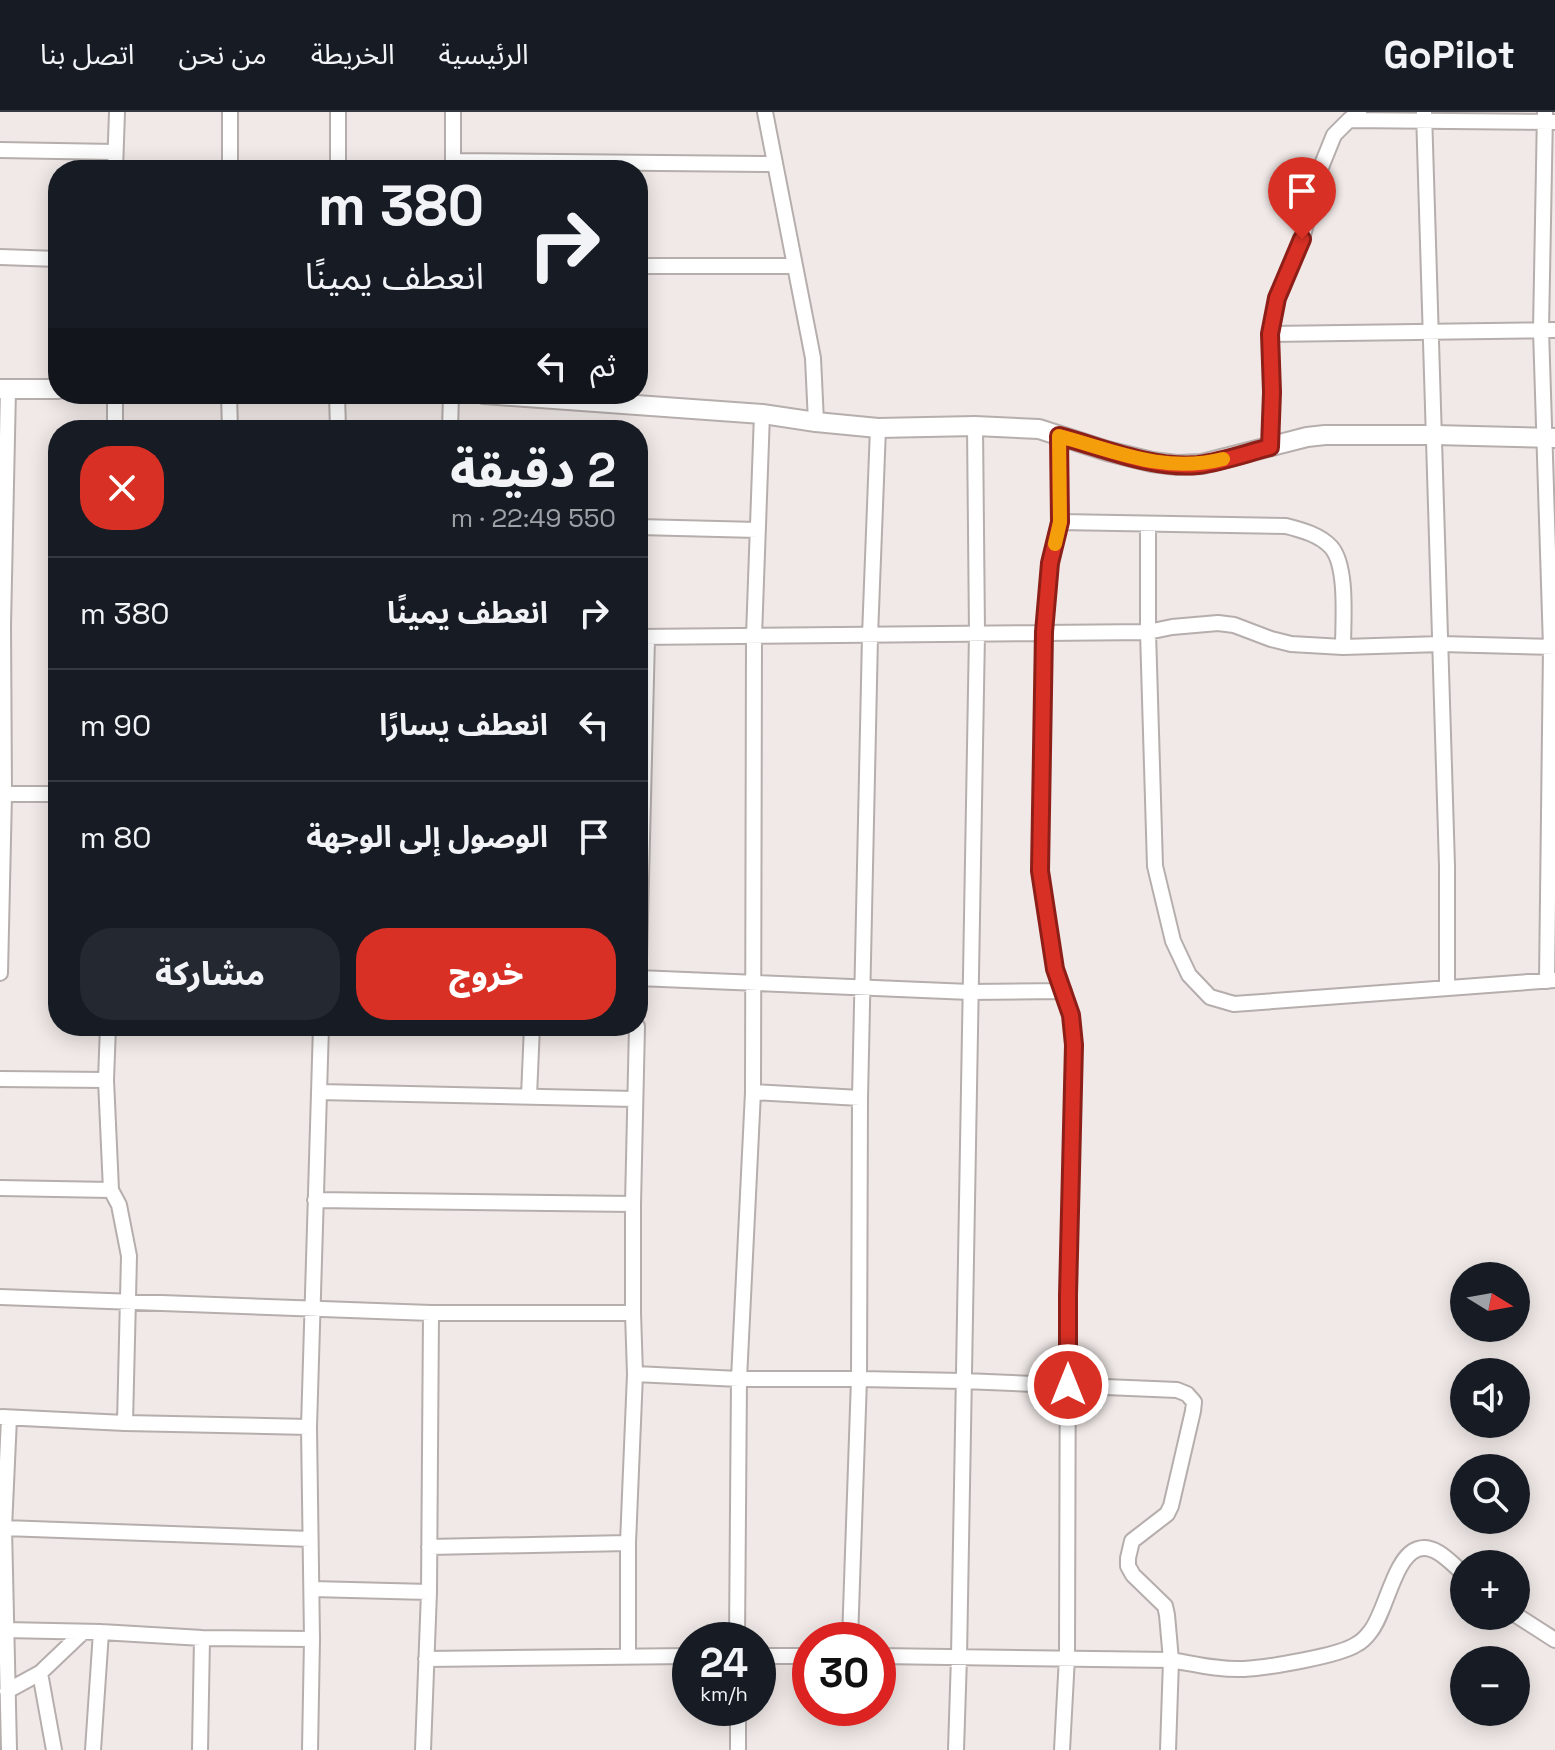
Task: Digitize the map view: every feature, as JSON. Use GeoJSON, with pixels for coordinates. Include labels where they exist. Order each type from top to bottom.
{"type":"FeatureCollection","features":[{"type":"Feature","properties":{"kind":"street"},"geometry":{"type":"LineString","coordinates":[[115,160],[117,112]]}},
{"type":"Feature","properties":{"kind":"street"},"geometry":{"type":"LineString","coordinates":[[230,112],[230,160]]}},
{"type":"Feature","properties":{"kind":"street"},"geometry":{"type":"LineString","coordinates":[[338,112],[338,160]]}},
{"type":"Feature","properties":{"kind":"street"},"geometry":{"type":"LineString","coordinates":[[453,112],[453,160]]}},
{"type":"Feature","properties":{"kind":"street"},"geometry":{"type":"LineString","coordinates":[[765,112],[813,358],[816,422]]}},
{"type":"Feature","properties":{"kind":"street"},"geometry":{"type":"LineString","coordinates":[[1148,524],[1155,866],[1173,941],[1189,975],[1210,997],[1234,1004],[1551,980],[1553,647],[1548,119],[1354,116],[1334,135],[1321,167],[1302,239],[1277,298],[1270,334],[1270,447]]}},
{"type":"Feature","properties":{"kind":"street"},"geometry":{"type":"LineString","coordinates":[[1424,116],[1447,866],[1447,988]]}},
{"type":"Feature","properties":{"kind":"street"},"geometry":{"type":"LineString","coordinates":[[0,150],[115,152]]}},
{"type":"Feature","properties":{"kind":"street"},"geometry":{"type":"LineString","coordinates":[[648,164],[775,164]]}},
{"type":"Feature","properties":{"kind":"street"},"geometry":{"type":"LineString","coordinates":[[0,257],[48,259]]}},
{"type":"Feature","properties":{"kind":"street"},"geometry":{"type":"LineString","coordinates":[[648,266],[795,266]]}},
{"type":"Feature","properties":{"kind":"street"},"geometry":{"type":"LineString","coordinates":[[1270,334],[1548,330]]}},
{"type":"Feature","properties":{"kind":"street"},"geometry":{"type":"LineString","coordinates":[[0,973],[4,794],[1,625],[4,389],[48,389]]}},
{"type":"Feature","properties":{"kind":"street"},"geometry":{"type":"LineString","coordinates":[[623,404],[762,414],[878,428],[975,426],[1039,429],[1107,451],[1177,465],[1202,464],[1325,435],[1549,438]]}},
{"type":"Feature","properties":{"kind":"street"},"geometry":{"type":"LineString","coordinates":[[737,1622],[739,1379],[753,1092],[754,636],[762,414]]}},
{"type":"Feature","properties":{"kind":"street"},"geometry":{"type":"LineString","coordinates":[[956,1750],[977,633],[975,426]]}},
{"type":"Feature","properties":{"kind":"street"},"geometry":{"type":"LineString","coordinates":[[851,1622],[859,1379],[860,1098],[870,636],[878,428]]}},
{"type":"Feature","properties":{"kind":"street"},"geometry":{"type":"LineString","coordinates":[[1059,436],[1060,522],[1050,563],[1044,632],[1040,871],[1055,969],[1071,1015],[1074,1045],[1068,1295],[1067,1657],[1062,1750]]}},
{"type":"Feature","properties":{"kind":"street"},"geometry":{"type":"LineString","coordinates":[[1060,522],[1286,526],[1305,530],[1324,541],[1339,560],[1343,647]]}},
{"type":"Feature","properties":{"kind":"street"},"geometry":{"type":"LineString","coordinates":[[648,527],[758,530]]}},
{"type":"Feature","properties":{"kind":"street"},"geometry":{"type":"LineString","coordinates":[[648,637],[1148,632],[1218,623],[1234,625],[1291,644],[1343,647],[1441,644],[1553,647]]}},
{"type":"Feature","properties":{"kind":"street"},"geometry":{"type":"LineString","coordinates":[[4,794],[48,794]]}},
{"type":"Feature","properties":{"kind":"street"},"geometry":{"type":"LineString","coordinates":[[648,978],[970,992],[1064,991]]}},
{"type":"Feature","properties":{"kind":"street"},"geometry":{"type":"LineString","coordinates":[[108,1036],[106,1080],[111,1190],[119,1205],[129,1256],[125,1423]]}},
{"type":"Feature","properties":{"kind":"street"},"geometry":{"type":"LineString","coordinates":[[310,1750],[312,1589],[309,1427],[321,1036]]}},
{"type":"Feature","properties":{"kind":"street"},"geometry":{"type":"LineString","coordinates":[[529,1096],[532,1036]]}},
{"type":"Feature","properties":{"kind":"street"},"geometry":{"type":"LineString","coordinates":[[628,1656],[628,1543],[635,1374],[633,1204],[637,1036]]}},
{"type":"Feature","properties":{"kind":"street"},"geometry":{"type":"LineString","coordinates":[[0,1079],[106,1080]]}},
{"type":"Feature","properties":{"kind":"street"},"geometry":{"type":"LineString","coordinates":[[319,1092],[635,1099]]}},
{"type":"Feature","properties":{"kind":"street"},"geometry":{"type":"LineString","coordinates":[[753,1092],[860,1098]]}},
{"type":"Feature","properties":{"kind":"street"},"geometry":{"type":"LineString","coordinates":[[0,1188],[111,1190]]}},
{"type":"Feature","properties":{"kind":"street"},"geometry":{"type":"LineString","coordinates":[[315,1200],[633,1204]]}},
{"type":"Feature","properties":{"kind":"street"},"geometry":{"type":"LineString","coordinates":[[0,1297],[431,1313],[633,1313]]}},
{"type":"Feature","properties":{"kind":"street"},"geometry":{"type":"LineString","coordinates":[[423,1750],[429,1592],[431,1313]]}},
{"type":"Feature","properties":{"kind":"street"},"geometry":{"type":"LineString","coordinates":[[635,1374],[739,1379],[964,1381],[1177,1390],[1187,1394],[1194,1402],[1171,1506],[1167,1514],[1132,1541],[1128,1558],[1133,1575],[1165,1606],[1167,1615],[1171,1660],[1168,1750]]}},
{"type":"Feature","properties":{"kind":"street"},"geometry":{"type":"LineString","coordinates":[[9,1750],[4,1417],[309,1427]]}},
{"type":"Feature","properties":{"kind":"street"},"geometry":{"type":"LineString","coordinates":[[4,1528],[310,1539]]}},
{"type":"Feature","properties":{"kind":"street"},"geometry":{"type":"LineString","coordinates":[[429,1547],[628,1543]]}},
{"type":"Feature","properties":{"kind":"street"},"geometry":{"type":"LineString","coordinates":[[896,1656],[1171,1660],[1244,1669],[1337,1653],[1356,1645],[1371,1631],[1408,1555],[1419,1548],[1431,1549],[1450,1563]]}},
{"type":"Feature","properties":{"kind":"street"},"geometry":{"type":"LineString","coordinates":[[312,1589],[429,1592]]}},
{"type":"Feature","properties":{"kind":"street"},"geometry":{"type":"LineString","coordinates":[[1530,1624],[1554,1639]]}},
{"type":"Feature","properties":{"kind":"street"},"geometry":{"type":"LineString","coordinates":[[5,1630],[312,1639]]}},
{"type":"Feature","properties":{"kind":"street"},"geometry":{"type":"LineString","coordinates":[[93,1750],[101,1632]]}},
{"type":"Feature","properties":{"kind":"street"},"geometry":{"type":"LineString","coordinates":[[7,1691],[40,1673],[82,1633]]}},
{"type":"Feature","properties":{"kind":"street"},"geometry":{"type":"LineString","coordinates":[[200,1750],[202,1638]]}},
{"type":"Feature","properties":{"kind":"street"},"geometry":{"type":"LineString","coordinates":[[426,1659],[672,1656]]}},
{"type":"Feature","properties":{"kind":"street"},"geometry":{"type":"LineString","coordinates":[[40,1673],[54,1750]]}},
{"type":"Feature","properties":{"kind":"street"},"geometry":{"type":"LineString","coordinates":[[738,1726],[738,1750]]}},
{"type":"Feature","properties":{"kind":"slow traffic"},"geometry":{"type":"LineString","coordinates":[[1055,544],[1060,522],[1059,436],[1152,462],[1190,465],[1223,459]]}},
{"type":"Feature","properties":{"kind":"route"},"geometry":{"type":"LineString","coordinates":[[1068,1385],[1074,1045],[1071,1015],[1055,969],[1040,871],[1044,632],[1052,549],[1060,522],[1059,436],[1107,451],[1177,465],[1202,464],[1270,447],[1270,334],[1277,298],[1302,239]]}}]}
